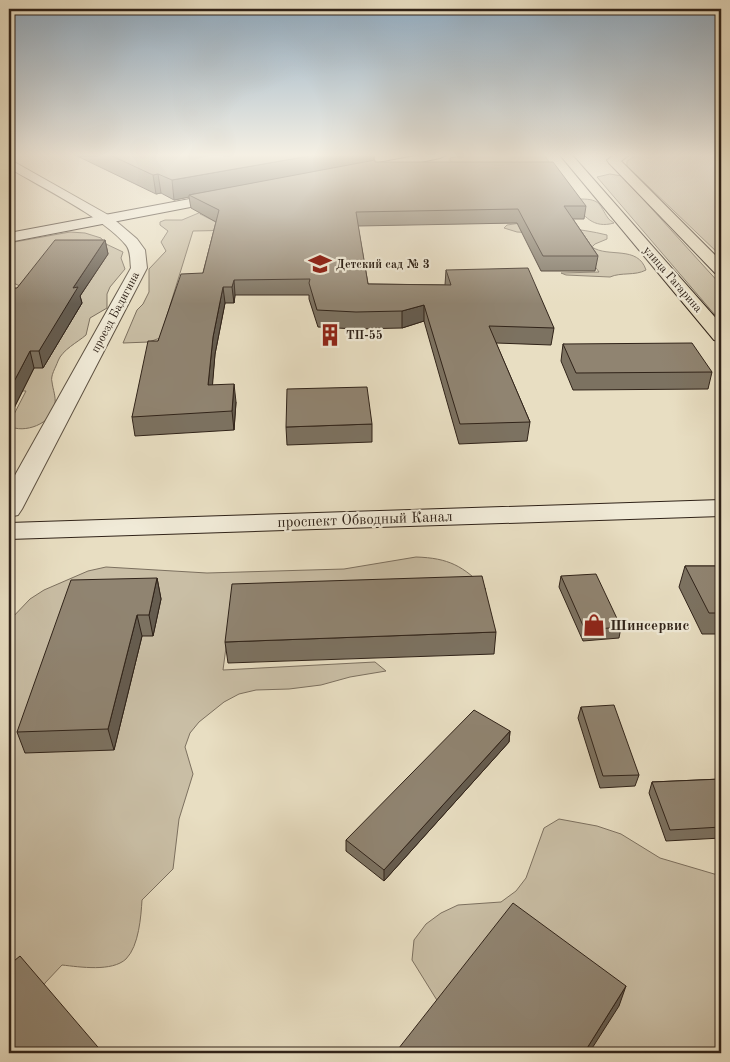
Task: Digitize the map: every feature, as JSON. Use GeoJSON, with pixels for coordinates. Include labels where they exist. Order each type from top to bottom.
{"type":"FeatureCollection","features":[{"type":"Feature","properties":{"kind":"main road","name":"улица Гагарина"},"geometry":{"type":"LineString","coordinates":[[608,205],[721,336]]}},
{"type":"Feature","properties":{"kind":"main road"},"geometry":{"type":"LineString","coordinates":[[657,205],[721,270]]}},
{"type":"Feature","properties":{"kind":"street","name":"проезд Бадигина"},"geometry":{"type":"LineString","coordinates":[[9,509],[139,268],[137,250],[132,242],[105,219],[80,205]]}},
{"type":"Feature","properties":{"kind":"street"},"geometry":{"type":"LineString","coordinates":[[9,238],[181,205]]}},
{"type":"Feature","properties":{"kind":"street","name":"проспект Обводный Канал"},"geometry":{"type":"LineString","coordinates":[[9,531],[721,508]]}},
{"type":"Feature","properties":{"kind":"shaded area"},"geometry":{"type":"Polygon","coordinates":[[[244,205],[200,214],[224,226],[290,229],[193,231],[160,338],[149,342],[123,343],[137,310],[143,304],[149,292],[149,269],[166,251],[161,242],[168,231],[160,225],[160,222],[165,220],[182,220],[201,212],[244,205]]]}},
{"type":"Feature","properties":{"kind":"shaded area"},"geometry":{"type":"Polygon","coordinates":[[[575,205],[600,205],[608,219],[614,223],[595,223],[575,205]]]}},
{"type":"Feature","properties":{"kind":"shaded area"},"geometry":{"type":"Polygon","coordinates":[[[621,205],[648,205],[721,285],[721,322],[621,205]]]}},
{"type":"Feature","properties":{"kind":"shaded area"},"geometry":{"type":"Polygon","coordinates":[[[667,205],[721,205],[721,256],[667,205]]]}},
{"type":"Feature","properties":{"kind":"shaded area"},"geometry":{"type":"Polygon","coordinates":[[[521,223],[575,229],[607,235],[607,239],[592,247],[606,252],[622,253],[636,257],[642,262],[646,270],[610,277],[566,275],[561,273],[599,272],[572,235],[517,232],[504,228],[507,225],[521,223]]]}},
{"type":"Feature","properties":{"kind":"shaded area"},"geometry":{"type":"Polygon","coordinates":[[[70,232],[85,233],[101,238],[106,244],[123,252],[121,258],[125,269],[110,287],[107,294],[107,308],[90,318],[86,335],[60,357],[52,377],[55,396],[53,412],[36,426],[22,429],[15,428],[9,426],[9,424],[26,391],[9,391],[20,286],[9,281],[9,243],[70,232]]]}},
{"type":"Feature","properties":{"kind":"shaded area"},"geometry":{"type":"Polygon","coordinates":[[[416,557],[438,559],[455,565],[470,574],[486,589],[477,594],[232,602],[223,670],[375,662],[386,671],[350,677],[321,685],[289,689],[256,690],[239,694],[224,702],[199,722],[190,733],[185,747],[193,774],[179,819],[173,869],[142,900],[137,939],[126,959],[113,966],[104,967],[62,965],[45,983],[36,1006],[9,995],[9,621],[30,599],[44,590],[88,571],[106,567],[207,573],[344,569],[416,557]]]}},
{"type":"Feature","properties":{"kind":"shaded area"},"geometry":{"type":"Polygon","coordinates":[[[559,819],[597,826],[621,834],[660,858],[721,876],[721,1053],[430,1053],[448,1018],[412,960],[414,940],[426,924],[441,913],[458,905],[501,902],[516,891],[526,878],[544,828],[559,819]]]}},
{"type":"Feature","properties":{"kind":"building"},"geometry":{"type":"Polygon","coordinates":[[[208,205],[585,205],[586,206],[564,206],[598,256],[543,256],[518,209],[356,212],[368,284],[451,285],[446,270],[528,268],[554,328],[489,326],[530,422],[460,424],[424,305],[402,311],[356,312],[317,310],[309,283],[310,279],[234,280],[232,287],[223,287],[213,337],[208,385],[234,384],[232,411],[132,417],[148,341],[158,341],[181,274],[203,273],[219,210],[208,205]]]}},
{"type":"Feature","properties":{"kind":"building"},"geometry":{"type":"Polygon","coordinates":[[[55,240],[105,240],[73,288],[78,287],[39,351],[30,351],[9,391],[9,294],[13,288],[17,288],[55,240]]]}},
{"type":"Feature","properties":{"kind":"building"},"geometry":{"type":"Polygon","coordinates":[[[692,343],[712,372],[576,373],[563,344],[692,343]]]}},
{"type":"Feature","properties":{"kind":"building"},"geometry":{"type":"Polygon","coordinates":[[[367,387],[372,424],[286,427],[287,389],[367,387]]]}},
{"type":"Feature","properties":{"kind":"building"},"geometry":{"type":"Polygon","coordinates":[[[685,566],[721,566],[721,613],[709,613],[685,566]]]}},
{"type":"Feature","properties":{"kind":"building","name":"Шинсервис"},"geometry":{"type":"Polygon","coordinates":[[[596,574],[621,627],[585,630],[561,576],[596,574]]]}},
{"type":"Feature","properties":{"kind":"building"},"geometry":{"type":"Polygon","coordinates":[[[482,576],[496,632],[225,642],[232,584],[482,576]]]}},
{"type":"Feature","properties":{"kind":"building"},"geometry":{"type":"Polygon","coordinates":[[[157,578],[149,615],[137,615],[108,729],[17,732],[71,580],[157,578]]]}},
{"type":"Feature","properties":{"kind":"building"},"geometry":{"type":"Polygon","coordinates":[[[614,705],[639,775],[603,776],[581,707],[614,705]]]}},
{"type":"Feature","properties":{"kind":"building"},"geometry":{"type":"Polygon","coordinates":[[[474,710],[510,731],[384,870],[346,840],[474,710]]]}},
{"type":"Feature","properties":{"kind":"building"},"geometry":{"type":"Polygon","coordinates":[[[721,779],[721,827],[670,830],[652,782],[721,779]]]}},
{"type":"Feature","properties":{"kind":"building"},"geometry":{"type":"Polygon","coordinates":[[[513,903],[626,986],[584,1053],[395,1053],[513,903]]]}},
{"type":"Feature","properties":{"kind":"building"},"geometry":{"type":"Polygon","coordinates":[[[20,956],[103,1053],[9,1053],[9,965],[20,956]]]}},
{"type":"Feature","properties":{"kind":"place","name":"Детский сад № 3"},"geometry":{"type":"Point","coordinates":[320,264]}},
{"type":"Feature","properties":{"kind":"place","name":"ТП-55"},"geometry":{"type":"Point","coordinates":[330,335]}},
{"type":"Feature","properties":{"kind":"place","name":"Шинсервис"},"geometry":{"type":"Point","coordinates":[594,625]}}]}
